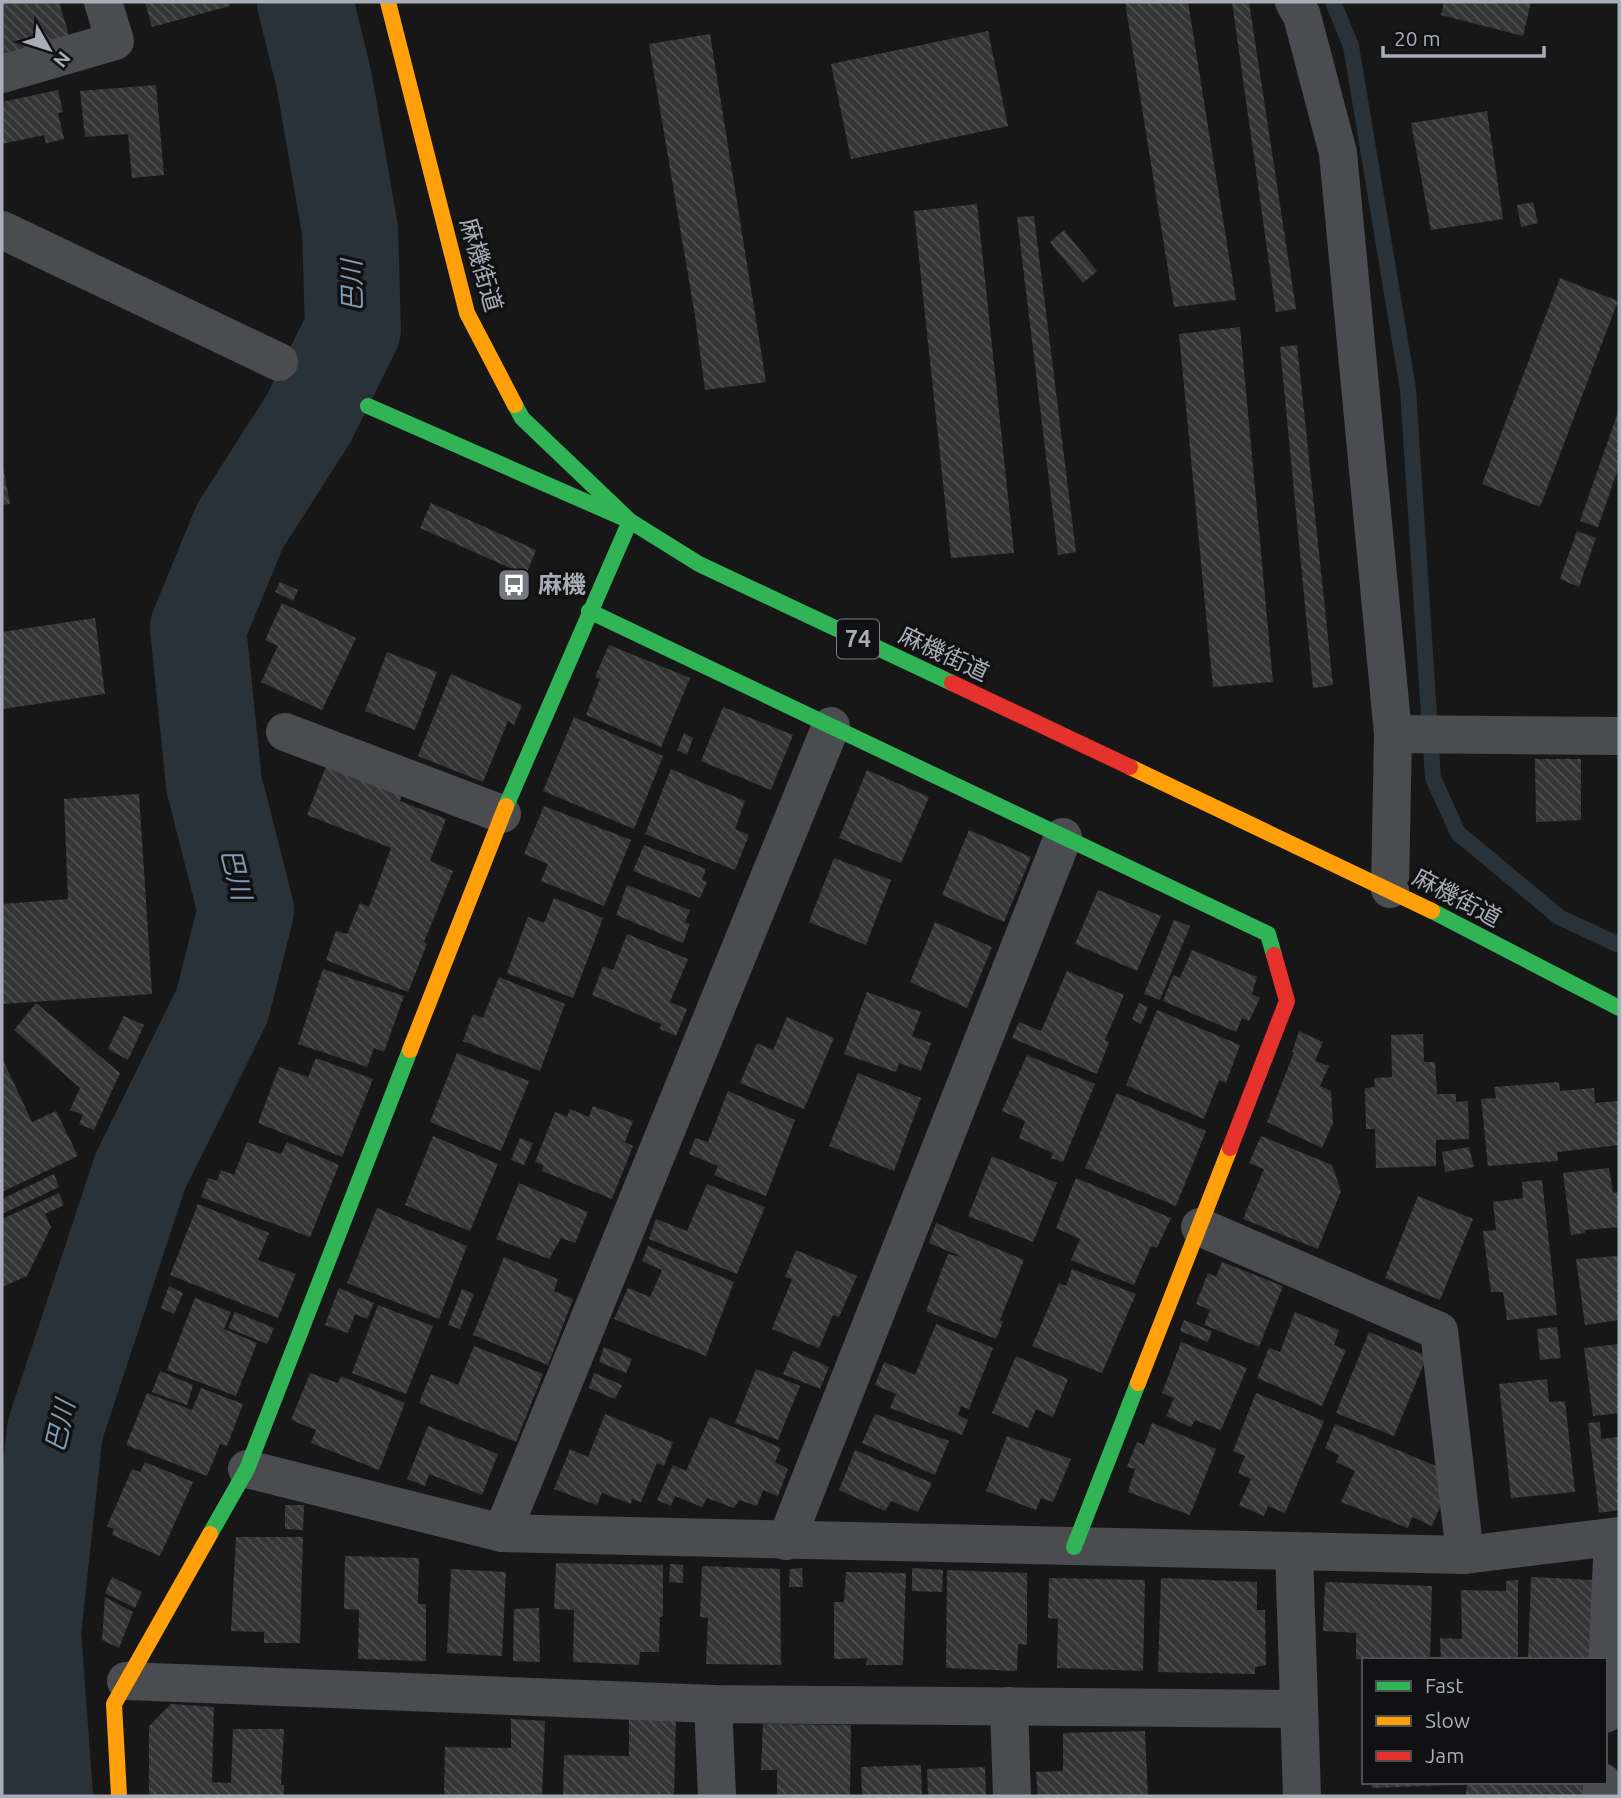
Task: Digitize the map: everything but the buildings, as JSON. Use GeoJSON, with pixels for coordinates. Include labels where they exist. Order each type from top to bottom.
{"type":"FeatureCollection","features":[{"type":"Feature","properties":{"kind":"street"},"geometry":{"type":"LineString","coordinates":[[2,74],[115,41],[103,2]]}},
{"type":"Feature","properties":{"kind":"street","name":"麻機街道"},"geometry":{"type":"LineString","coordinates":[[388,2],[467,313],[522,418],[630,521],[699,564],[1390,888],[1619,1008]]}},
{"type":"Feature","properties":{"kind":"street"},"geometry":{"type":"LineString","coordinates":[[1294,2],[1301,16],[1338,153],[1393,734],[1390,888]]}},
{"type":"Feature","properties":{"kind":"street"},"geometry":{"type":"LineString","coordinates":[[2,230],[279,362]]}},
{"type":"Feature","properties":{"kind":"street"},"geometry":{"type":"LineString","coordinates":[[119,1796],[114,1704],[247,1469],[502,814],[630,521],[368,406]]}},
{"type":"Feature","properties":{"kind":"street"},"geometry":{"type":"LineString","coordinates":[[589,611],[1268,934],[1287,1001],[1074,1547]]}},
{"type":"Feature","properties":{"kind":"street"},"geometry":{"type":"LineString","coordinates":[[502,1533],[831,726]]}},
{"type":"Feature","properties":{"kind":"street"},"geometry":{"type":"LineString","coordinates":[[285,732],[502,814]]}},
{"type":"Feature","properties":{"kind":"street"},"geometry":{"type":"LineString","coordinates":[[1393,734],[1619,736]]}},
{"type":"Feature","properties":{"kind":"street"},"geometry":{"type":"LineString","coordinates":[[786,1541],[1063,837]]}},
{"type":"Feature","properties":{"kind":"street"},"geometry":{"type":"LineString","coordinates":[[1200,1227],[1439,1331],[1465,1555]]}},
{"type":"Feature","properties":{"kind":"street"},"geometry":{"type":"LineString","coordinates":[[247,1469],[502,1533],[1465,1555],[1616,1536],[1607,1682]]}},
{"type":"Feature","properties":{"kind":"street"},"geometry":{"type":"LineString","coordinates":[[1294,1551],[1302,1796]]}},
{"type":"Feature","properties":{"kind":"street"},"geometry":{"type":"LineString","coordinates":[[126,1681],[713,1704],[1299,1709]]}},
{"type":"Feature","properties":{"kind":"street"},"geometry":{"type":"LineString","coordinates":[[713,1704],[717,1796]]}},
{"type":"Feature","properties":{"kind":"street"},"geometry":{"type":"LineString","coordinates":[[1009,1706],[1012,1796]]}},
{"type":"Feature","properties":{"kind":"waterway","name":"巴川"},"geometry":{"type":"LineString","coordinates":[[45,1796],[33,1632],[55,1430],[140,1172],[222,1006],[246,910],[214,784],[198,628],[240,526],[309,418],[353,329],[350,230],[324,80],[305,2]]}},
{"type":"Feature","properties":{"kind":"waterway"},"geometry":{"type":"LineString","coordinates":[[1333,2],[1351,46],[1408,389],[1433,778],[1458,833],[1559,917],[1619,945]]}},
{"type":"Feature","properties":{"kind":"traffic: fast"},"geometry":{"type":"LineString","coordinates":[[515,405],[522,418],[630,521],[699,564],[952,683]]}},
{"type":"Feature","properties":{"kind":"traffic: fast"},"geometry":{"type":"LineString","coordinates":[[368,406],[630,521],[506,806]]}},
{"type":"Feature","properties":{"kind":"traffic: fast"},"geometry":{"type":"LineString","coordinates":[[589,611],[1268,934],[1274,955]]}},
{"type":"Feature","properties":{"kind":"traffic: fast"},"geometry":{"type":"LineString","coordinates":[[1432,911],[1619,1008]]}},
{"type":"Feature","properties":{"kind":"traffic: fast"},"geometry":{"type":"LineString","coordinates":[[210,1534],[247,1469],[410,1050]]}},
{"type":"Feature","properties":{"kind":"traffic: fast"},"geometry":{"type":"LineString","coordinates":[[1074,1547],[1138,1383]]}},
{"type":"Feature","properties":{"kind":"traffic: slow"},"geometry":{"type":"LineString","coordinates":[[388,2],[467,313],[515,405]]}},
{"type":"Feature","properties":{"kind":"traffic: slow"},"geometry":{"type":"LineString","coordinates":[[1130,767],[1432,911]]}},
{"type":"Feature","properties":{"kind":"traffic: slow"},"geometry":{"type":"LineString","coordinates":[[410,1050],[506,806]]}},
{"type":"Feature","properties":{"kind":"traffic: slow"},"geometry":{"type":"LineString","coordinates":[[1138,1383],[1230,1148]]}},
{"type":"Feature","properties":{"kind":"traffic: slow"},"geometry":{"type":"LineString","coordinates":[[119,1796],[114,1704],[210,1534]]}},
{"type":"Feature","properties":{"kind":"traffic: jam"},"geometry":{"type":"LineString","coordinates":[[952,683],[1130,767]]}},
{"type":"Feature","properties":{"kind":"traffic: jam"},"geometry":{"type":"LineString","coordinates":[[1230,1148],[1287,1001],[1274,955]]}},
{"type":"Feature","properties":{"kind":"place","name":"麻機"},"geometry":{"type":"Point","coordinates":[514,585]}}]}
